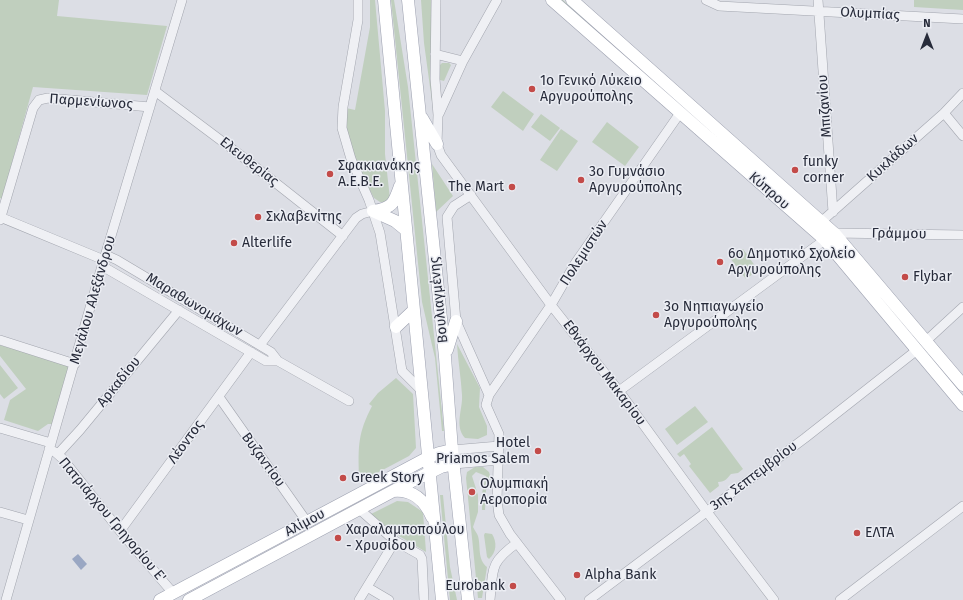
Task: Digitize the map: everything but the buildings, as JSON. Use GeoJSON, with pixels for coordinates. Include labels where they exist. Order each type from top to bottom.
{"type":"FeatureCollection","features":[{"type":"Feature","properties":{"kind":"main road","name":"Βουλιαγμένης"},"geometry":{"type":"LineString","coordinates":[[384,0],[442,600]]}},
{"type":"Feature","properties":{"kind":"main road","name":"Βουλιαγμένης"},"geometry":{"type":"LineString","coordinates":[[408,0],[445,357],[452,450],[468,600]]}},
{"type":"Feature","properties":{"kind":"main road","name":"Κύπρου"},"geometry":{"type":"LineString","coordinates":[[552,0],[824,240],[963,405]]}},
{"type":"Feature","properties":{"kind":"main road","name":"Κύπρου"},"geometry":{"type":"LineString","coordinates":[[572,0],[822,221],[834,233],[963,385]]}},
{"type":"Feature","properties":{"kind":"main road"},"geometry":{"type":"LineString","coordinates":[[419,114],[437,144]]}},
{"type":"Feature","properties":{"kind":"main road"},"geometry":{"type":"LineString","coordinates":[[373,211],[390,207],[394,202],[401,184]]}},
{"type":"Feature","properties":{"kind":"main road"},"geometry":{"type":"LineString","coordinates":[[373,211],[395,221],[406,230]]}},
{"type":"Feature","properties":{"kind":"main road"},"geometry":{"type":"LineString","coordinates":[[396,328],[414,310]]}},
{"type":"Feature","properties":{"kind":"main road"},"geometry":{"type":"LineString","coordinates":[[445,357],[456,321]]}},
{"type":"Feature","properties":{"kind":"main road","name":"Αλίμου"},"geometry":{"type":"LineString","coordinates":[[160,600],[429,457],[439,452],[452,450]]}},
{"type":"Feature","properties":{"kind":"main road","name":"Αλίμου"},"geometry":{"type":"LineString","coordinates":[[189,600],[392,491],[441,466],[454,464]]}},
{"type":"Feature","properties":{"kind":"main road"},"geometry":{"type":"LineString","coordinates":[[392,491],[401,490],[410,492],[420,498],[429,509],[434,520]]}},
{"type":"Feature","properties":{"kind":"street","name":"Μεγάλου Αλεξάνδρου"},"geometry":{"type":"LineString","coordinates":[[4,598],[75,364],[104,260],[182,0]]}},
{"type":"Feature","properties":{"kind":"street"},"geometry":{"type":"LineString","coordinates":[[358,0],[358,20],[343,107],[342,128],[351,159],[373,211],[380,233],[402,371],[422,391]]}},
{"type":"Feature","properties":{"kind":"street"},"geometry":{"type":"LineString","coordinates":[[436,0],[435,92],[438,115],[437,144]]}},
{"type":"Feature","properties":{"kind":"street"},"geometry":{"type":"LineString","coordinates":[[438,115],[463,61],[498,0]]}},
{"type":"Feature","properties":{"kind":"street","name":"Ολυμπίας"},"geometry":{"type":"LineString","coordinates":[[706,0],[719,6],[963,19]]}},
{"type":"Feature","properties":{"kind":"street","name":"Μπιζανίου"},"geometry":{"type":"LineString","coordinates":[[818,0],[832,212]]}},
{"type":"Feature","properties":{"kind":"street"},"geometry":{"type":"LineString","coordinates":[[435,54],[463,61]]}},
{"type":"Feature","properties":{"kind":"street","name":"Ελευθερίας"},"geometry":{"type":"LineString","coordinates":[[155,91],[244,158],[343,236]]}},
{"type":"Feature","properties":{"kind":"street","name":"Κυκλάδων"},"geometry":{"type":"LineString","coordinates":[[822,221],[944,113],[963,93]]}},
{"type":"Feature","properties":{"kind":"street","name":"Παρμενίωνος"},"geometry":{"type":"LineString","coordinates":[[0,218],[33,108],[39,100],[48,98],[150,107]]}},
{"type":"Feature","properties":{"kind":"street","name":"Πολεμιστών"},"geometry":{"type":"LineString","coordinates":[[489,395],[551,305],[576,262],[680,113]]}},
{"type":"Feature","properties":{"kind":"street"},"geometry":{"type":"LineString","coordinates":[[944,113],[963,136]]}},
{"type":"Feature","properties":{"kind":"street","name":"Εθνάρχου Μακαρίου"},"geometry":{"type":"LineString","coordinates":[[437,144],[449,167],[551,305],[619,391],[707,512],[774,600]]}},
{"type":"Feature","properties":{"kind":"street"},"geometry":{"type":"LineString","coordinates":[[471,195],[454,206],[447,217],[456,321],[489,395],[486,405],[499,434],[498,509],[504,526],[561,600]]}},
{"type":"Feature","properties":{"kind":"street"},"geometry":{"type":"LineString","coordinates":[[260,345],[359,216],[373,211]]}},
{"type":"Feature","properties":{"kind":"street","name":"Μαραθωνομάχων"},"geometry":{"type":"LineString","coordinates":[[0,218],[104,260],[179,310],[266,361],[278,361]]}},
{"type":"Feature","properties":{"kind":"street"},"geometry":{"type":"LineString","coordinates":[[619,391],[834,233]]}},
{"type":"Feature","properties":{"kind":"street","name":"Γράμμου"},"geometry":{"type":"LineString","coordinates":[[834,233],[963,235]]}},
{"type":"Feature","properties":{"kind":"street","name":"Μαραθωνομάχων"},"geometry":{"type":"LineString","coordinates":[[104,260],[117,260],[260,345],[271,352],[278,361],[349,401]]}},
{"type":"Feature","properties":{"kind":"street"},"geometry":{"type":"LineString","coordinates":[[926,341],[963,307]]}},
{"type":"Feature","properties":{"kind":"street","name":"Αρκαδίου"},"geometry":{"type":"LineString","coordinates":[[58,454],[80,430],[179,310]]}},
{"type":"Feature","properties":{"kind":"street"},"geometry":{"type":"LineString","coordinates":[[0,340],[75,364]]}},
{"type":"Feature","properties":{"kind":"street","name":"3ης Σεπτεμβρίου"},"geometry":{"type":"LineString","coordinates":[[589,600],[707,512],[918,350]]}},
{"type":"Feature","properties":{"kind":"street","name":"Λέοντος"},"geometry":{"type":"LineString","coordinates":[[120,531],[251,352]]}},
{"type":"Feature","properties":{"kind":"street","name":"Βυζαντίου"},"geometry":{"type":"LineString","coordinates":[[218,397],[307,522]]}},
{"type":"Feature","properties":{"kind":"street","name":"Πατριάρχου Γρηγορίου Ε'"},"geometry":{"type":"LineString","coordinates":[[0,428],[50,446],[173,593]]}},
{"type":"Feature","properties":{"kind":"street"},"geometry":{"type":"LineString","coordinates":[[452,450],[499,446]]}},
{"type":"Feature","properties":{"kind":"street"},"geometry":{"type":"LineString","coordinates":[[454,464],[499,460]]}},
{"type":"Feature","properties":{"kind":"street"},"geometry":{"type":"LineString","coordinates":[[840,600],[963,506]]}},
{"type":"Feature","properties":{"kind":"street"},"geometry":{"type":"LineString","coordinates":[[359,509],[395,541],[420,555],[422,559],[424,600]]}},
{"type":"Feature","properties":{"kind":"street"},"geometry":{"type":"LineString","coordinates":[[0,512],[28,520]]}},
{"type":"Feature","properties":{"kind":"street"},"geometry":{"type":"LineString","coordinates":[[359,600],[395,541]]}},
{"type":"Feature","properties":{"kind":"street"},"geometry":{"type":"LineString","coordinates":[[490,600],[494,566],[499,557],[517,543]]}},
{"type":"Feature","properties":{"kind":"street"},"geometry":{"type":"LineString","coordinates":[[367,587],[389,600]]}},
{"type":"Feature","properties":{"kind":"green space"},"geometry":{"type":"Polygon","coordinates":[[[0,0],[59,0],[57,16],[167,26],[147,95],[33,87],[2,199],[0,198],[0,0]]]}},
{"type":"Feature","properties":{"kind":"green space"},"geometry":{"type":"Polygon","coordinates":[[[370,0],[375,0],[385,111],[385,154],[390,199],[387,202],[380,202],[374,198],[353,154],[346,131],[346,108],[355,110],[370,27],[370,0]]]}},
{"type":"Feature","properties":{"kind":"green space"},"geometry":{"type":"Polygon","coordinates":[[[391,0],[394,0],[408,87],[444,431],[442,431],[435,358],[422,302],[391,0]]]}},
{"type":"Feature","properties":{"kind":"green space"},"geometry":{"type":"Polygon","coordinates":[[[421,0],[434,0],[433,109],[424,43],[421,0]]]}},
{"type":"Feature","properties":{"kind":"green space"},"geometry":{"type":"Polygon","coordinates":[[[561,0],[563,0],[667,92],[666,93],[561,0]]]}},
{"type":"Feature","properties":{"kind":"green space"},"geometry":{"type":"Polygon","coordinates":[[[914,0],[963,0],[963,10],[914,7],[914,0]]]}},
{"type":"Feature","properties":{"kind":"green space"},"geometry":{"type":"Polygon","coordinates":[[[442,63],[449,63],[451,65],[444,81],[440,80],[440,65],[442,63]]]}},
{"type":"Feature","properties":{"kind":"green space"},"geometry":{"type":"Polygon","coordinates":[[[503,91],[534,114],[523,131],[491,107],[503,91]]]}},
{"type":"Feature","properties":{"kind":"green space"},"geometry":{"type":"Polygon","coordinates":[[[541,114],[560,128],[550,141],[531,127],[541,114]]]}},
{"type":"Feature","properties":{"kind":"green space"},"geometry":{"type":"Polygon","coordinates":[[[607,122],[639,147],[625,166],[592,142],[607,122]]]}},
{"type":"Feature","properties":{"kind":"green space"},"geometry":{"type":"Polygon","coordinates":[[[561,129],[578,141],[557,171],[540,160],[561,129]]]}},
{"type":"Feature","properties":{"kind":"green space"},"geometry":{"type":"Polygon","coordinates":[[[432,164],[453,196],[436,212],[432,164]]]}},
{"type":"Feature","properties":{"kind":"green space"},"geometry":{"type":"Polygon","coordinates":[[[743,249],[758,270],[746,279],[730,258],[743,249]]]}},
{"type":"Feature","properties":{"kind":"green space"},"geometry":{"type":"Polygon","coordinates":[[[457,344],[480,388],[479,407],[487,426],[487,435],[478,439],[465,438],[460,428],[459,423],[462,395],[457,344]]]}},
{"type":"Feature","properties":{"kind":"green space"},"geometry":{"type":"Polygon","coordinates":[[[0,345],[72,366],[54,424],[48,424],[38,431],[4,420],[10,400],[26,389],[0,356],[0,345]]]}},
{"type":"Feature","properties":{"kind":"green space"},"geometry":{"type":"Polygon","coordinates":[[[0,365],[18,388],[4,399],[0,394],[0,365]]]}},
{"type":"Feature","properties":{"kind":"green space"},"geometry":{"type":"Polygon","coordinates":[[[396,378],[413,394],[416,448],[409,456],[362,481],[359,476],[359,448],[361,432],[372,406],[369,404],[378,393],[396,378]]]}},
{"type":"Feature","properties":{"kind":"green space"},"geometry":{"type":"Polygon","coordinates":[[[695,406],[708,422],[677,445],[665,429],[695,406]]]}},
{"type":"Feature","properties":{"kind":"green space"},"geometry":{"type":"Polygon","coordinates":[[[712,427],[743,469],[738,473],[731,474],[725,481],[718,482],[719,486],[710,493],[689,466],[691,464],[684,454],[680,457],[677,454],[712,427]]]}},
{"type":"Feature","properties":{"kind":"green space"},"geometry":{"type":"Polygon","coordinates":[[[475,467],[483,467],[489,472],[491,480],[486,490],[485,510],[482,510],[482,493],[486,476],[476,472],[472,476],[478,495],[478,512],[473,527],[478,536],[482,560],[487,567],[482,598],[478,598],[466,478],[467,472],[475,467]]]}},
{"type":"Feature","properties":{"kind":"green space"},"geometry":{"type":"Polygon","coordinates":[[[440,495],[443,495],[450,567],[457,600],[450,600],[440,495]]]}},
{"type":"Feature","properties":{"kind":"green space"},"geometry":{"type":"Polygon","coordinates":[[[397,501],[408,502],[423,512],[426,552],[394,533],[371,514],[397,501]]]}},
{"type":"Feature","properties":{"kind":"green space"},"geometry":{"type":"Polygon","coordinates":[[[485,533],[492,534],[495,540],[495,550],[489,559],[487,557],[485,533]]]}},
{"type":"Feature","properties":{"kind":"water"},"geometry":{"type":"Polygon","coordinates":[[[78,554],[87,564],[81,570],[72,559],[78,554]]]}},
{"type":"Feature","properties":{"kind":"place","name":"1ο Γενικό Λύκειο Αργυρούπολης"},"geometry":{"type":"Point","coordinates":[532,89]}},
{"type":"Feature","properties":{"kind":"place","name":"funky corner"},"geometry":{"type":"Point","coordinates":[795,170]}},
{"type":"Feature","properties":{"kind":"place","name":"Σφακιανάκης Α.Ε.Β.Ε."},"geometry":{"type":"Point","coordinates":[330,174]}},
{"type":"Feature","properties":{"kind":"place","name":"3ο Γυμνάσιο Αργυρούπολης"},"geometry":{"type":"Point","coordinates":[581,180]}},
{"type":"Feature","properties":{"kind":"place","name":"The Mart"},"geometry":{"type":"Point","coordinates":[512,187]}},
{"type":"Feature","properties":{"kind":"place","name":"Σκλαβενίτης"},"geometry":{"type":"Point","coordinates":[258,217]}},
{"type":"Feature","properties":{"kind":"place","name":"Alterlife"},"geometry":{"type":"Point","coordinates":[234,243]}},
{"type":"Feature","properties":{"kind":"place","name":"6ο Δημοτικό Σχολείο Αργυρούπολης"},"geometry":{"type":"Point","coordinates":[720,262]}},
{"type":"Feature","properties":{"kind":"place","name":"Flybar"},"geometry":{"type":"Point","coordinates":[905,277]}},
{"type":"Feature","properties":{"kind":"place","name":"3ο Νηπιαγωγείο Αργυρούπολης"},"geometry":{"type":"Point","coordinates":[656,315]}},
{"type":"Feature","properties":{"kind":"place","name":"Hotel Priamos Salem"},"geometry":{"type":"Point","coordinates":[538,451]}},
{"type":"Feature","properties":{"kind":"place","name":"Greek Story"},"geometry":{"type":"Point","coordinates":[343,478]}},
{"type":"Feature","properties":{"kind":"place","name":"Ολυμπιακή Αεροπορία"},"geometry":{"type":"Point","coordinates":[472,492]}},
{"type":"Feature","properties":{"kind":"place","name":"ΕΛΤΑ"},"geometry":{"type":"Point","coordinates":[857,533]}},
{"type":"Feature","properties":{"kind":"place","name":"Χαραλαμποπούλου - Χρυσίδου"},"geometry":{"type":"Point","coordinates":[338,538]}},
{"type":"Feature","properties":{"kind":"place","name":"Alpha Bank"},"geometry":{"type":"Point","coordinates":[577,575]}},
{"type":"Feature","properties":{"kind":"place","name":"Eurobank"},"geometry":{"type":"Point","coordinates":[513,586]}}]}
